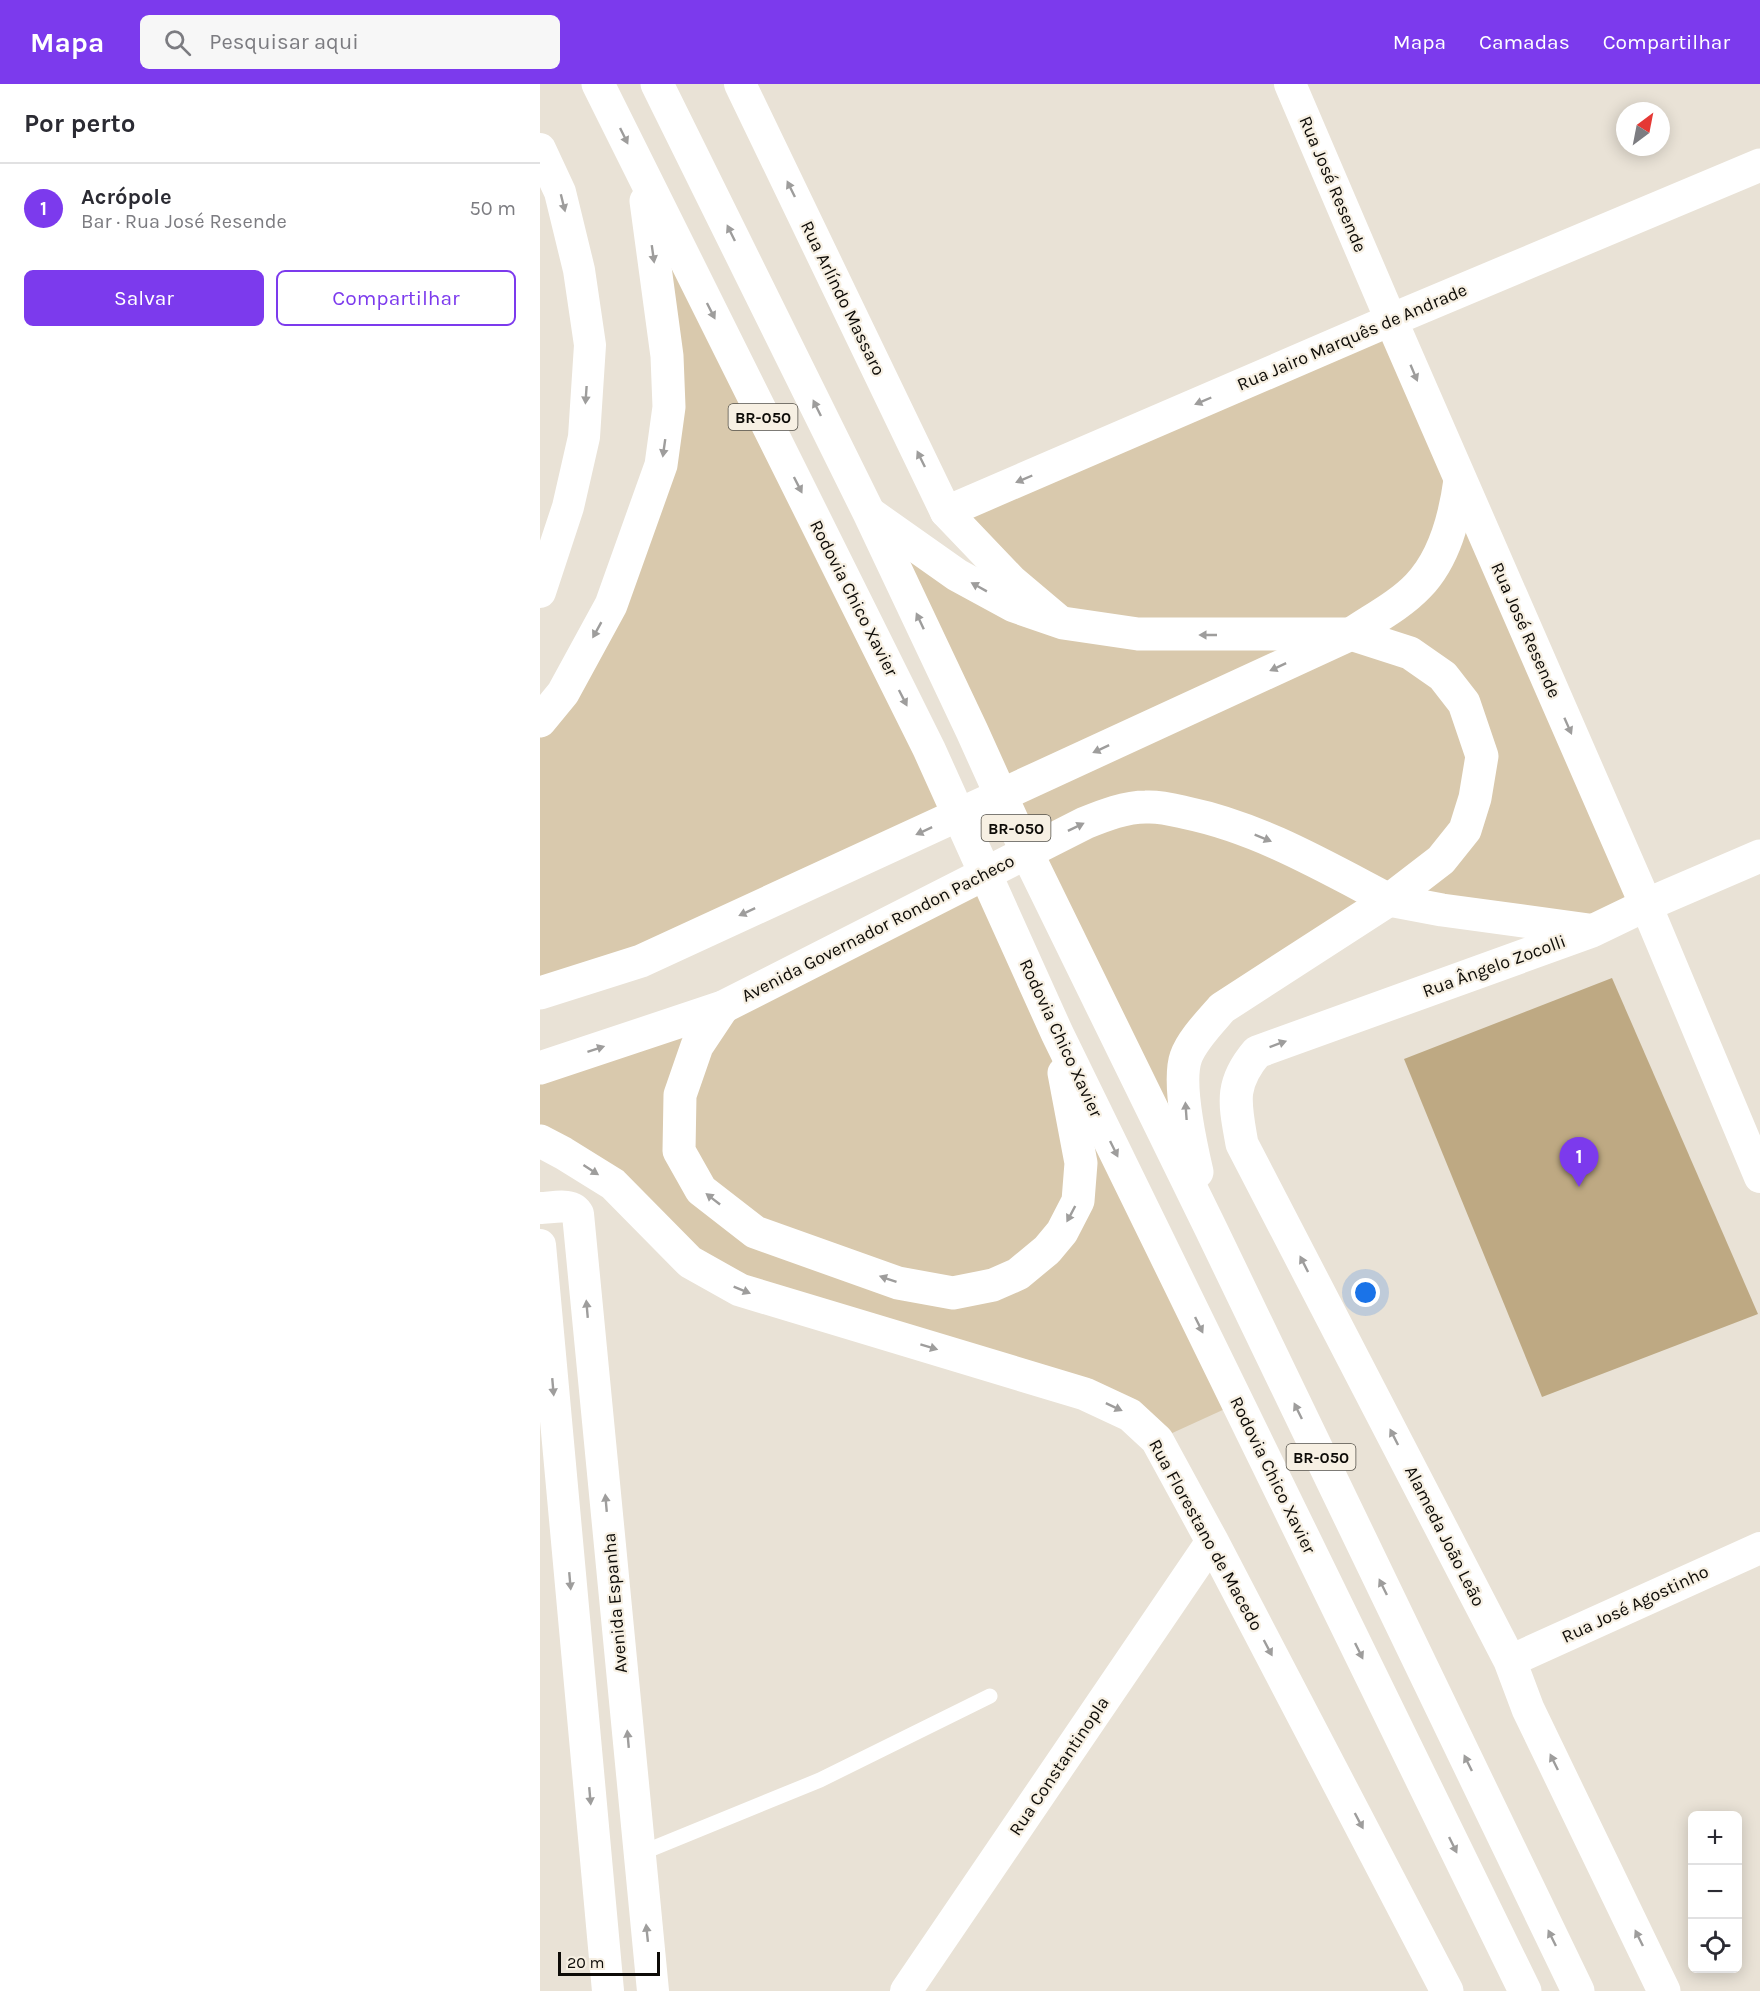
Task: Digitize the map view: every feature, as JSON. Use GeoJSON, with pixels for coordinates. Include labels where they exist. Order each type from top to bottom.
{"type":"FeatureCollection","features":[{"type":"Feature","properties":{"kind":"main road","name":"Rodovia Chico Xavier"},"geometry":{"type":"LineString","coordinates":[[598,84],[929,749],[1057,1033],[1525,1991]]}},
{"type":"Feature","properties":{"kind":"main road","name":"BR-050"},"geometry":{"type":"LineString","coordinates":[[657,84],[869,513],[1062,924],[1578,1991]]}},
{"type":"Feature","properties":{"kind":"main road","name":"Rua Jairo Marquês de Andrade"},"geometry":{"type":"LineString","coordinates":[[1391,320],[1760,165]]}},
{"type":"Feature","properties":{"kind":"main road"},"geometry":{"type":"LineString","coordinates":[[540,721],[563,693],[611,605],[661,465],[669,407],[667,356],[643,175]]}},
{"type":"Feature","properties":{"kind":"main road","name":"Rua José Resende"},"geometry":{"type":"LineString","coordinates":[[1391,320],[1646,905]]}},
{"type":"Feature","properties":{"kind":"main road"},"geometry":{"type":"LineString","coordinates":[[540,993],[641,961],[1351,634],[1419,585],[1432,567],[1449,533],[1456,511],[1460,480]]}},
{"type":"Feature","properties":{"kind":"main road"},"geometry":{"type":"LineString","coordinates":[[869,513],[957,575],[1014,606],[1063,623],[1138,634],[1351,634],[1410,653],[1443,676],[1464,703],[1482,756],[1475,798],[1465,831],[1441,861],[1389,900],[1222,1008],[1202,1031],[1186,1057],[1184,1077],[1187,1130],[1211,1229]]}},
{"type":"Feature","properties":{"kind":"main road","name":"Avenida Governador Rondon Pacheco"},"geometry":{"type":"LineString","coordinates":[[540,1068],[723,1007],[1085,823],[1113,812],[1147,807],[1212,818],[1319,863],[1389,900],[1442,910],[1592,931]]}},
{"type":"Feature","properties":{"kind":"main road","name":"Rua Ângelo Zocolli"},"geometry":{"type":"LineString","coordinates":[[1237,1082],[1257,1052],[1592,931],[1760,856]]}},
{"type":"Feature","properties":{"kind":"main road"},"geometry":{"type":"LineString","coordinates":[[723,1007],[698,1046],[680,1095],[679,1151],[701,1190],[755,1232],[898,1283],[953,1293],[993,1285],[1018,1274],[1047,1250],[1062,1232],[1078,1201],[1081,1163],[1057,1033]]}},
{"type":"Feature","properties":{"kind":"main road","name":"Alameda João Leão"},"geometry":{"type":"LineString","coordinates":[[1237,1082],[1235,1107],[1242,1144],[1510,1661],[1528,1709],[1664,1991]]}},
{"type":"Feature","properties":{"kind":"main road","name":"Rua Florestano de Macedo"},"geometry":{"type":"LineString","coordinates":[[540,1141],[612,1184],[690,1262],[740,1290],[1084,1394],[1130,1415],[1157,1440],[1447,1991]]}},
{"type":"Feature","properties":{"kind":"street","name":"Rua Arlíndo Massaro"},"geometry":{"type":"LineString","coordinates":[[740,84],[946,512],[1012,581],[1063,623]]}},
{"type":"Feature","properties":{"kind":"street","name":"Rua José Resende"},"geometry":{"type":"LineString","coordinates":[[1290,84],[1391,320]]}},
{"type":"Feature","properties":{"kind":"street"},"geometry":{"type":"LineString","coordinates":[[540,150],[560,192],[579,270],[590,345],[584,436],[568,507],[540,592]]}},
{"type":"Feature","properties":{"kind":"street","name":"Rua Jairo Marquês de Andrade"},"geometry":{"type":"LineString","coordinates":[[946,512],[1391,320]]}},
{"type":"Feature","properties":{"kind":"street","name":"Rua José Resende"},"geometry":{"type":"LineString","coordinates":[[1646,905],[1760,1177]]}},
{"type":"Feature","properties":{"kind":"street","name":"Avenida Espanha"},"geometry":{"type":"LineString","coordinates":[[540,1208],[572,1207],[578,1214],[653,1991]]}},
{"type":"Feature","properties":{"kind":"street"},"geometry":{"type":"LineString","coordinates":[[540,1245],[608,1991]]}},
{"type":"Feature","properties":{"kind":"street","name":"Rua Constantinopla"},"geometry":{"type":"LineString","coordinates":[[906,1991],[1212,1541]]}},
{"type":"Feature","properties":{"kind":"street","name":"Rua José Agostinho"},"geometry":{"type":"LineString","coordinates":[[1510,1661],[1760,1548]]}},
{"type":"Feature","properties":{"kind":"street"},"geometry":{"type":"LineString","coordinates":[[599,1898],[644,1895]]}},
{"type":"Feature","properties":{"kind":"lane"},"geometry":{"type":"LineString","coordinates":[[639,1854],[820,1780],[990,1696]]}},
{"type":"Feature","properties":{"kind":"shaded area"},"geometry":{"type":"Polygon","coordinates":[[[643,175],[960,817],[540,993],[540,721],[661,465],[643,175]]]}},
{"type":"Feature","properties":{"kind":"shaded area"},"geometry":{"type":"Polygon","coordinates":[[[1391,320],[1646,905],[1592,931],[1389,900],[1222,1008],[1186,1057],[1211,1229],[999,790],[869,513],[1014,606],[946,512],[1391,320]]]}},
{"type":"Feature","properties":{"kind":"shaded area"},"geometry":{"type":"Polygon","coordinates":[[[986,874],[1238,1403],[1157,1440],[1130,1415],[740,1290],[540,1141],[540,1068],[723,1007],[986,874]]]}},
{"type":"Feature","properties":{"kind":"building"},"geometry":{"type":"Polygon","coordinates":[[[1612,978],[1758,1314],[1542,1397],[1404,1059],[1612,978]]]}},
{"type":"Feature","properties":{"kind":"place","name":"Acrópole"},"geometry":{"type":"Point","coordinates":[1579,1187]}}]}
